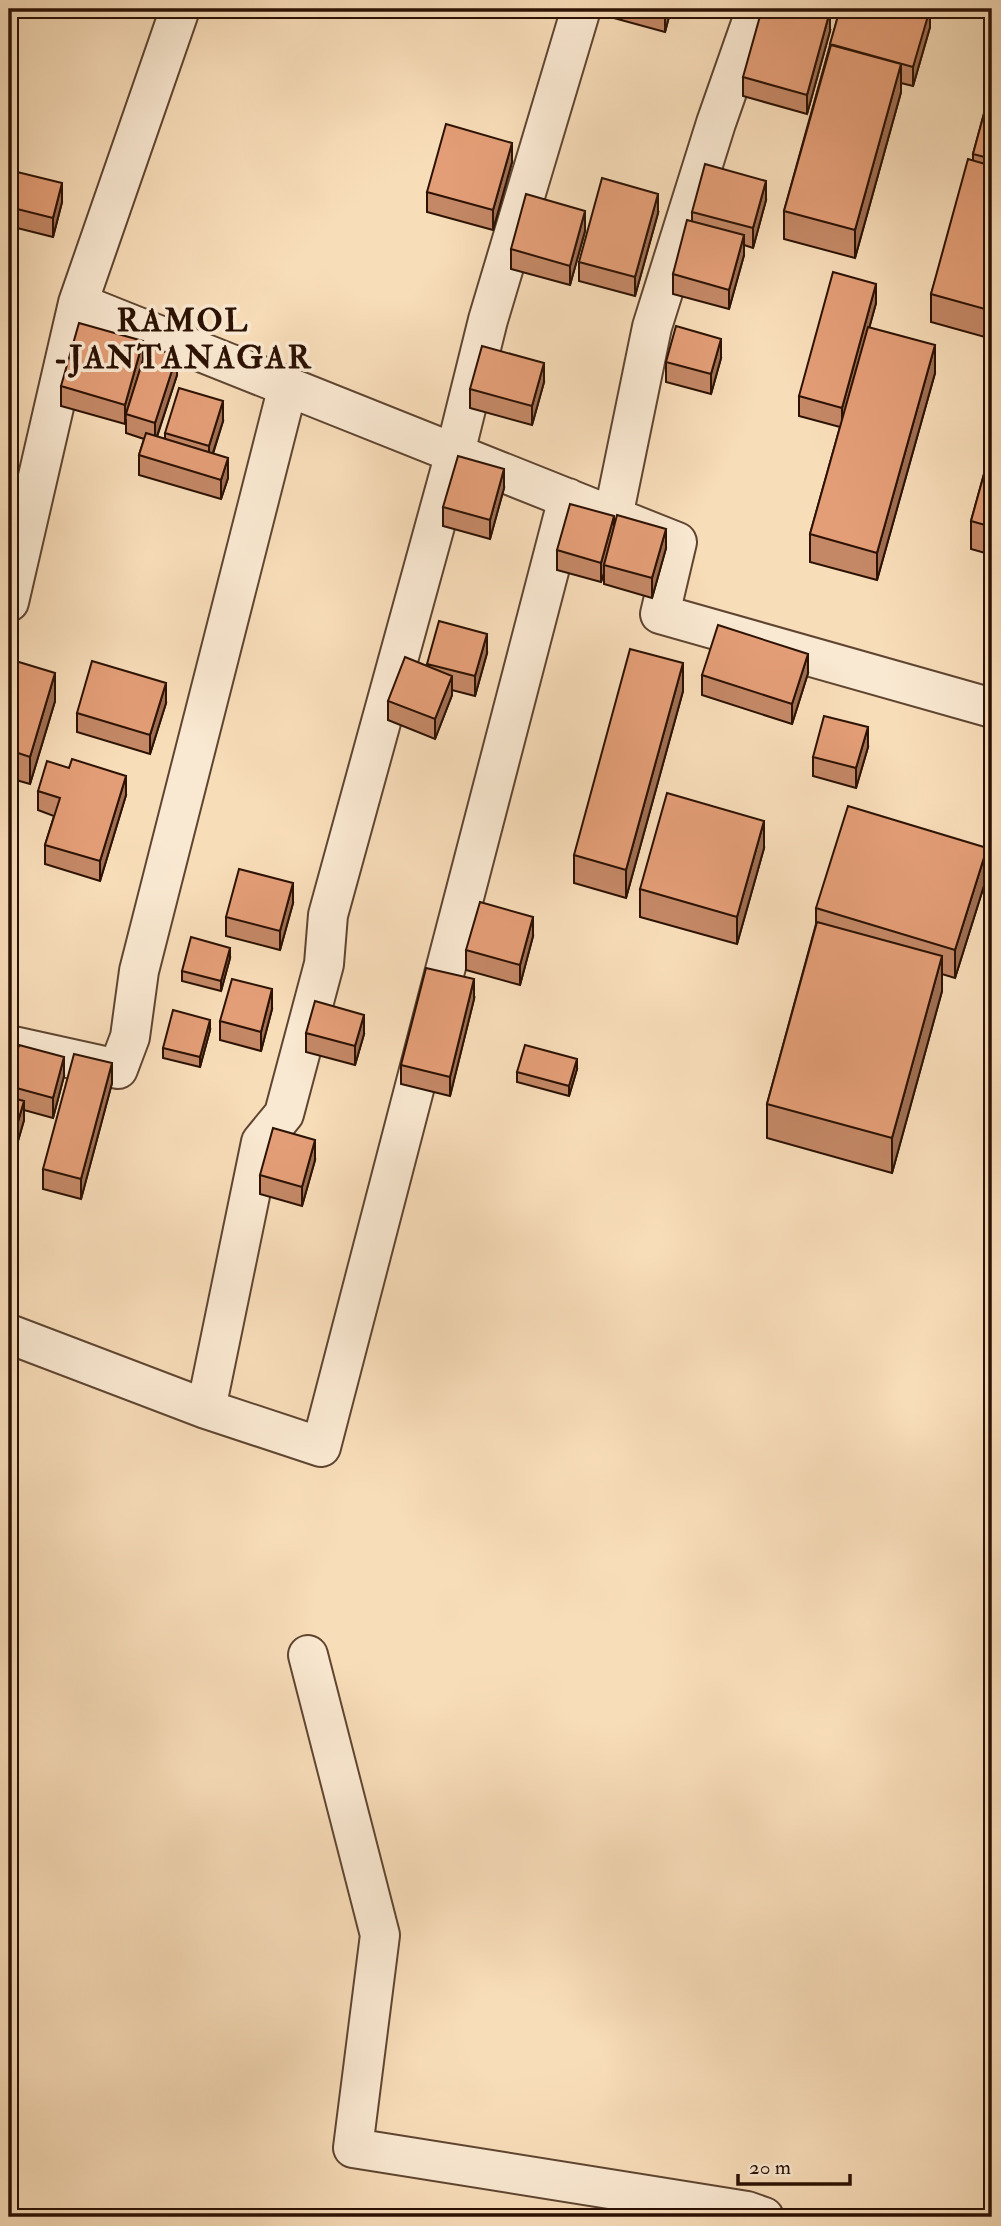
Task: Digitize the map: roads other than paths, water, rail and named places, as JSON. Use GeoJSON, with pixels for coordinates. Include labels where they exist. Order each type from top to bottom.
{"type":"FeatureCollection","features":[{"type":"Feature","properties":{"kind":"street"},"geometry":{"type":"LineString","coordinates":[[9,602],[78,303],[180,9]]}},
{"type":"Feature","properties":{"kind":"street"},"geometry":{"type":"LineString","coordinates":[[206,1409],[261,1142],[284,1114],[324,964],[328,915],[455,453],[488,320],[581,9]]}},
{"type":"Feature","properties":{"kind":"street"},"geometry":{"type":"LineString","coordinates":[[613,517],[652,327],[716,123],[756,9]]}},
{"type":"Feature","properties":{"kind":"street"},"geometry":{"type":"LineString","coordinates":[[78,303],[677,542],[660,614],[992,708]]}},
{"type":"Feature","properties":{"kind":"street"},"geometry":{"type":"LineString","coordinates":[[9,1045],[118,1069],[130,1037],[139,971],[288,386]]}},
{"type":"Feature","properties":{"kind":"street"},"geometry":{"type":"LineString","coordinates":[[9,1334],[206,1409],[321,1447],[568,498]]}},
{"type":"Feature","properties":{"kind":"street"},"geometry":{"type":"LineString","coordinates":[[308,1655],[380,1935],[353,2148],[747,2211],[764,2217]]}},
{"type":"Feature","properties":{"kind":"district","name":"RAMOL -JANTANAGAR"},"geometry":{"type":"Point","coordinates":[183,338]}}]}
